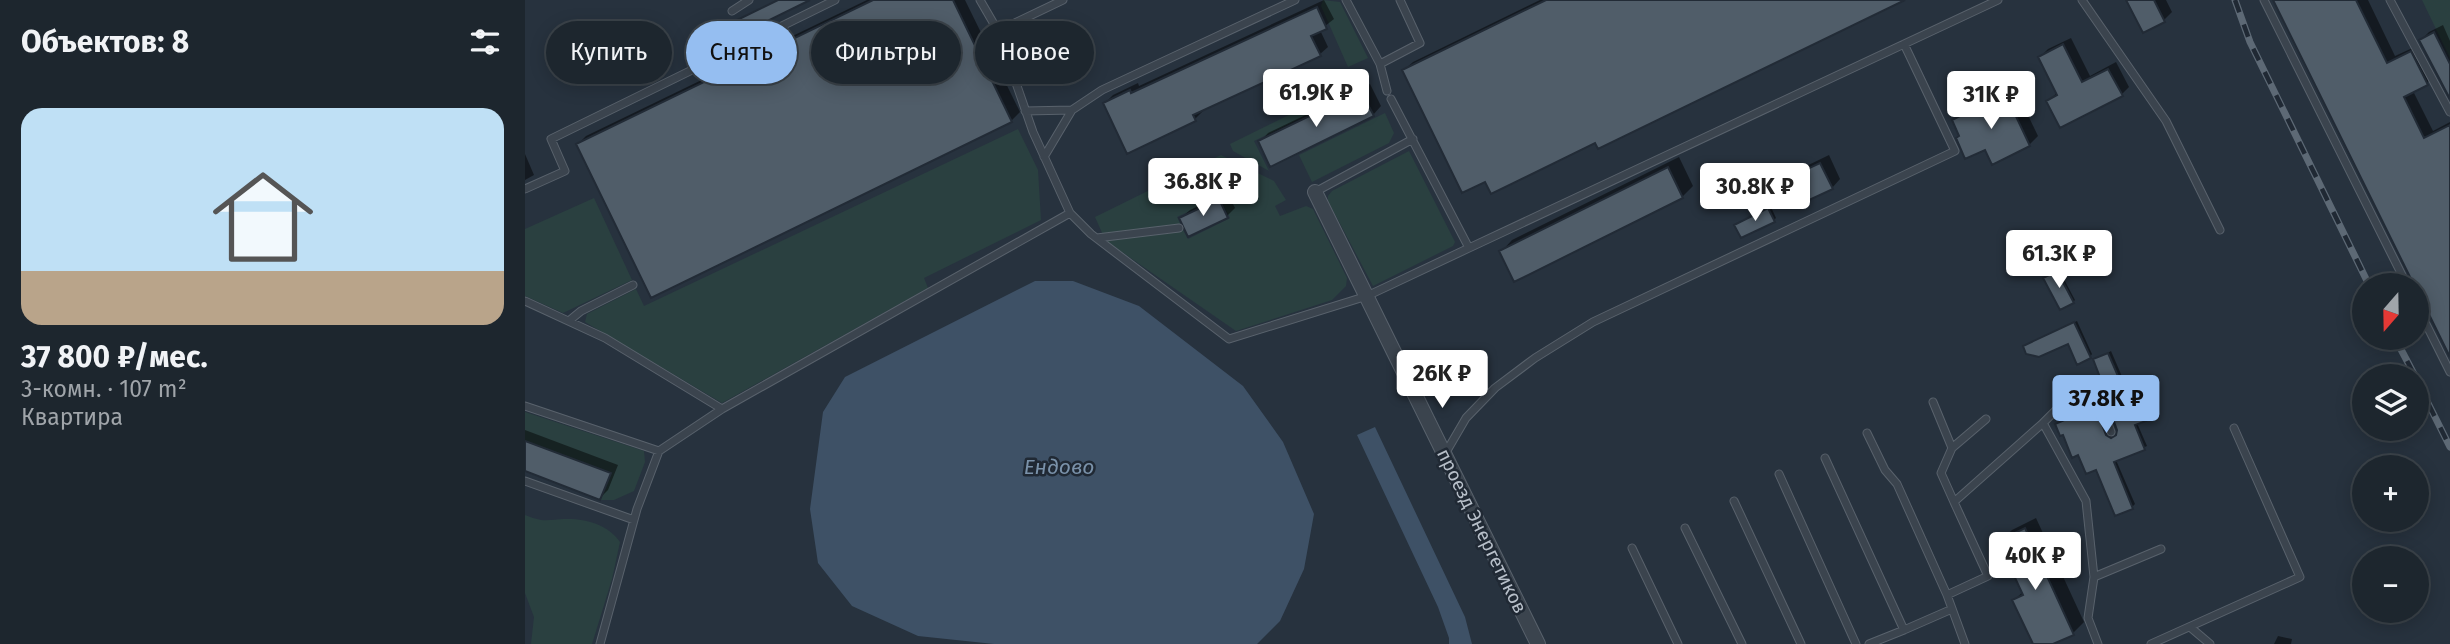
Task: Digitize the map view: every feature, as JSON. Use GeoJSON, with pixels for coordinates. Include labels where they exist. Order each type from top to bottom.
{"type":"FeatureCollection","features":[{"type":"Feature","properties":{"kind":"street","name":"проезд Энергетиков"},"geometry":{"type":"LineString","coordinates":[[1315,192],[1538,644]]}},
{"type":"Feature","properties":{"kind":"lane"},"geometry":{"type":"LineString","coordinates":[[732,11],[749,0]]}},
{"type":"Feature","properties":{"kind":"lane"},"geometry":{"type":"LineString","coordinates":[[525,189],[565,171],[551,139],[835,0]]}},
{"type":"Feature","properties":{"kind":"lane"},"geometry":{"type":"LineString","coordinates":[[980,0],[992,21]]}},
{"type":"Feature","properties":{"kind":"lane"},"geometry":{"type":"LineString","coordinates":[[1019,21],[1063,0]]}},
{"type":"Feature","properties":{"kind":"lane"},"geometry":{"type":"LineString","coordinates":[[1044,157],[1072,110],[1102,90],[1295,0]]}},
{"type":"Feature","properties":{"kind":"lane"},"geometry":{"type":"LineString","coordinates":[[1346,0],[1380,64],[1389,95],[1469,248]]}},
{"type":"Feature","properties":{"kind":"lane"},"geometry":{"type":"LineString","coordinates":[[1380,64],[1420,43],[1399,0]]}},
{"type":"Feature","properties":{"kind":"lane"},"geometry":{"type":"LineString","coordinates":[[1016,84],[1044,157],[1070,213],[1097,238],[1229,339],[1367,296],[1998,0]]}},
{"type":"Feature","properties":{"kind":"lane"},"geometry":{"type":"LineString","coordinates":[[2081,0],[2166,121],[2220,230]]}},
{"type":"Feature","properties":{"kind":"lane"},"geometry":{"type":"LineString","coordinates":[[2264,0],[2401,273]]}},
{"type":"Feature","properties":{"kind":"lane"},"geometry":{"type":"LineString","coordinates":[[2390,0],[2450,112]]}},
{"type":"Feature","properties":{"kind":"lane"},"geometry":{"type":"LineString","coordinates":[[1445,454],[1466,418],[1495,388],[1535,358],[1593,322],[1955,151],[1904,44]]}},
{"type":"Feature","properties":{"kind":"lane"},"geometry":{"type":"LineString","coordinates":[[1025,111],[1072,110]]}},
{"type":"Feature","properties":{"kind":"lane"},"geometry":{"type":"LineString","coordinates":[[1315,192],[1413,139]]}},
{"type":"Feature","properties":{"kind":"lane"},"geometry":{"type":"LineString","coordinates":[[600,644],[634,520],[659,451],[722,409],[1070,213]]}},
{"type":"Feature","properties":{"kind":"lane"},"geometry":{"type":"LineString","coordinates":[[1097,238],[1179,228]]}},
{"type":"Feature","properties":{"kind":"lane"},"geometry":{"type":"LineString","coordinates":[[570,320],[581,310],[633,285]]}},
{"type":"Feature","properties":{"kind":"lane"},"geometry":{"type":"LineString","coordinates":[[525,301],[570,320],[650,364],[722,409]]}},
{"type":"Feature","properties":{"kind":"lane"},"geometry":{"type":"LineString","coordinates":[[2429,330],[2450,372]]}},
{"type":"Feature","properties":{"kind":"lane"},"geometry":{"type":"LineString","coordinates":[[1954,502],[2079,387],[2093,382],[2111,432]]}},
{"type":"Feature","properties":{"kind":"lane"},"geometry":{"type":"LineString","coordinates":[[1933,402],[1952,448]]}},
{"type":"Feature","properties":{"kind":"lane"},"geometry":{"type":"LineString","coordinates":[[525,406],[659,451]]}},
{"type":"Feature","properties":{"kind":"lane"},"geometry":{"type":"LineString","coordinates":[[1947,595],[1988,576],[1941,473],[1952,448],[1986,419]]}},
{"type":"Feature","properties":{"kind":"lane"},"geometry":{"type":"LineString","coordinates":[[2043,422],[2087,501],[2094,577],[2088,618],[2098,644]]}},
{"type":"Feature","properties":{"kind":"lane"},"geometry":{"type":"LineString","coordinates":[[2151,644],[2300,577],[2234,428]]}},
{"type":"Feature","properties":{"kind":"lane"},"geometry":{"type":"LineString","coordinates":[[1867,433],[1885,470],[1897,484],[1947,595],[1965,644]]}},
{"type":"Feature","properties":{"kind":"lane"},"geometry":{"type":"LineString","coordinates":[[1825,458],[1904,630]]}},
{"type":"Feature","properties":{"kind":"lane"},"geometry":{"type":"LineString","coordinates":[[1779,474],[1856,644]]}},
{"type":"Feature","properties":{"kind":"lane"},"geometry":{"type":"LineString","coordinates":[[525,481],[634,520]]}},
{"type":"Feature","properties":{"kind":"lane"},"geometry":{"type":"LineString","coordinates":[[1734,501],[1801,644]]}},
{"type":"Feature","properties":{"kind":"lane"},"geometry":{"type":"LineString","coordinates":[[1685,528],[1742,644]]}},
{"type":"Feature","properties":{"kind":"lane"},"geometry":{"type":"LineString","coordinates":[[1632,548],[1678,644]]}},
{"type":"Feature","properties":{"kind":"lane"},"geometry":{"type":"LineString","coordinates":[[2094,577],[2161,549]]}},
{"type":"Feature","properties":{"kind":"lane"},"geometry":{"type":"LineString","coordinates":[[1869,644],[1952,609]]}},
{"type":"Feature","properties":{"kind":"lane"},"geometry":{"type":"LineString","coordinates":[[2189,627],[2210,644]]}},
{"type":"Feature","properties":{"kind":"green space"},"geometry":{"type":"Polygon","coordinates":[[[1323,0],[1340,2],[1368,58],[1348,67],[1321,6],[1323,0]]]}},
{"type":"Feature","properties":{"kind":"green space"},"geometry":{"type":"Polygon","coordinates":[[[2422,0],[2450,0],[2450,58],[2422,0]]]}},
{"type":"Feature","properties":{"kind":"green space"},"geometry":{"type":"Polygon","coordinates":[[[1358,81],[1362,88],[1254,141],[1269,171],[1233,151],[1230,144],[1358,81]]]}},
{"type":"Feature","properties":{"kind":"green space"},"geometry":{"type":"Polygon","coordinates":[[[1385,113],[1394,133],[1389,143],[1312,182],[1299,155],[1385,113]]]}},
{"type":"Feature","properties":{"kind":"green space"},"geometry":{"type":"Polygon","coordinates":[[[1018,129],[1038,170],[1041,220],[924,278],[928,288],[722,403],[585,322],[587,314],[636,289],[644,306],[1018,129]]]}},
{"type":"Feature","properties":{"kind":"green space"},"geometry":{"type":"Polygon","coordinates":[[[1409,151],[1455,242],[1453,246],[1373,286],[1328,201],[1328,196],[1332,191],[1409,151]]]}},
{"type":"Feature","properties":{"kind":"green space"},"geometry":{"type":"Polygon","coordinates":[[[1221,155],[1274,181],[1286,200],[1275,206],[1280,216],[1306,206],[1313,209],[1347,278],[1346,286],[1332,300],[1236,331],[1106,241],[1183,230],[1188,239],[1230,218],[1219,197],[1177,217],[1181,225],[1103,235],[1095,217],[1221,155]]]}},
{"type":"Feature","properties":{"kind":"green space"},"geometry":{"type":"Polygon","coordinates":[[[594,198],[632,280],[563,313],[525,296],[525,229],[594,198]]]}},
{"type":"Feature","properties":{"kind":"green space"},"geometry":{"type":"Polygon","coordinates":[[[525,412],[644,451],[645,462],[634,491],[614,500],[600,500],[610,473],[525,441],[525,412]]]}},
{"type":"Feature","properties":{"kind":"green space"},"geometry":{"type":"Polygon","coordinates":[[[525,515],[541,520],[587,521],[609,531],[620,542],[592,644],[531,644],[534,617],[525,593],[525,515]]]}},
{"type":"Feature","properties":{"kind":"water","name":"Ендово"},"geometry":{"type":"Polygon","coordinates":[[[1035,281],[1073,281],[1139,306],[1243,386],[1283,442],[1314,514],[1304,569],[1280,621],[1257,644],[994,644],[918,636],[852,606],[818,563],[810,509],[823,412],[845,377],[1035,281]]]}},
{"type":"Feature","properties":{"kind":"water"},"geometry":{"type":"Polygon","coordinates":[[[1375,427],[1465,617],[1472,644],[1449,644],[1438,607],[1357,435],[1375,427]]]}},
{"type":"Feature","properties":{"kind":"building"},"geometry":{"type":"Polygon","coordinates":[[[778,0],[810,0],[767,21],[735,21],[778,0]]]}},
{"type":"Feature","properties":{"kind":"building"},"geometry":{"type":"Polygon","coordinates":[[[873,0],[953,0],[975,45],[975,84],[994,84],[1012,122],[651,298],[576,144],[700,84],[797,84],[797,37],[811,30],[811,84],[961,84],[961,21],[830,21],[873,0]]]}},
{"type":"Feature","properties":{"kind":"building"},"geometry":{"type":"Polygon","coordinates":[[[1546,0],[1905,0],[1598,149],[1595,143],[1491,194],[1485,182],[1462,193],[1402,70],[1546,0]]]}},
{"type":"Feature","properties":{"kind":"building"},"geometry":{"type":"Polygon","coordinates":[[[2126,0],[2154,0],[2165,22],[2143,33],[2126,0]]]}},
{"type":"Feature","properties":{"kind":"building"},"geometry":{"type":"Polygon","coordinates":[[[2273,0],[2356,0],[2387,63],[2411,51],[2428,85],[2404,97],[2424,138],[2450,125],[2450,357],[2429,314],[2429,273],[2408,273],[2273,0]]]}},
{"type":"Feature","properties":{"kind":"building"},"geometry":{"type":"Polygon","coordinates":[[[1317,7],[1327,29],[1311,36],[1321,56],[1193,115],[1196,121],[1127,154],[1103,103],[1130,90],[1131,93],[1317,7]]]}},
{"type":"Feature","properties":{"kind":"building"},"geometry":{"type":"Polygon","coordinates":[[[2434,32],[2450,64],[2450,99],[2419,40],[2434,32]]]}},
{"type":"Feature","properties":{"kind":"building"},"geometry":{"type":"Polygon","coordinates":[[[2063,44],[2082,82],[2108,69],[2123,96],[2060,128],[2046,101],[2057,95],[2038,57],[2063,44]]]}},
{"type":"Feature","properties":{"kind":"building"},"geometry":{"type":"Polygon","coordinates":[[[1361,91],[1374,116],[1270,167],[1258,141],[1361,91]]]}},
{"type":"Feature","properties":{"kind":"building"},"geometry":{"type":"Polygon","coordinates":[[[2005,93],[2030,146],[1992,165],[1985,150],[1965,159],[1952,120],[2005,93]]]}},
{"type":"Feature","properties":{"kind":"building"},"geometry":{"type":"Polygon","coordinates":[[[1820,163],[1833,189],[1794,207],[1781,181],[1820,163]]]}},
{"type":"Feature","properties":{"kind":"building"},"geometry":{"type":"Polygon","coordinates":[[[1668,167],[1683,198],[1514,282],[1499,251],[1668,167]]]}},
{"type":"Feature","properties":{"kind":"building"},"geometry":{"type":"Polygon","coordinates":[[[1219,199],[1228,218],[1188,237],[1179,218],[1219,199]]]}},
{"type":"Feature","properties":{"kind":"building"},"geometry":{"type":"Polygon","coordinates":[[[1768,208],[1775,222],[1741,238],[1734,225],[1768,208]]]}},
{"type":"Feature","properties":{"kind":"building"},"geometry":{"type":"Polygon","coordinates":[[[2057,271],[2074,303],[2060,310],[2043,278],[2057,271]]]}},
{"type":"Feature","properties":{"kind":"building"},"geometry":{"type":"Polygon","coordinates":[[[2074,322],[2091,358],[2077,365],[2068,344],[2039,357],[2026,354],[2023,346],[2074,322]]]}},
{"type":"Feature","properties":{"kind":"building"},"geometry":{"type":"Polygon","coordinates":[[[2108,353],[2127,397],[2135,394],[2146,421],[2135,425],[2145,450],[2114,462],[2133,509],[2115,516],[2096,470],[2086,474],[2078,455],[2072,458],[2063,435],[2060,436],[2055,424],[2076,415],[2072,406],[2092,398],[2106,435],[2111,438],[2116,435],[2117,430],[2104,394],[2106,393],[2093,359],[2108,353]]]}},
{"type":"Feature","properties":{"kind":"building"},"geometry":{"type":"Polygon","coordinates":[[[525,441],[611,473],[600,500],[525,471],[525,441]]]}},
{"type":"Feature","properties":{"kind":"building"},"geometry":{"type":"Polygon","coordinates":[[[2025,528],[2074,635],[2053,644],[2033,644],[2012,600],[2023,595],[1998,541],[2025,528]]]}},
{"type":"Feature","properties":{"kind":"railway"},"geometry":{"type":"LineString","coordinates":[[2235,0],[2250,42],[2363,273]]}},
{"type":"Feature","properties":{"kind":"railway"},"geometry":{"type":"LineString","coordinates":[[2401,350],[2409,364]]}},
{"type":"Feature","properties":{"kind":"railway"},"geometry":{"type":"LineString","coordinates":[[2429,405],[2450,447]]}}]}
